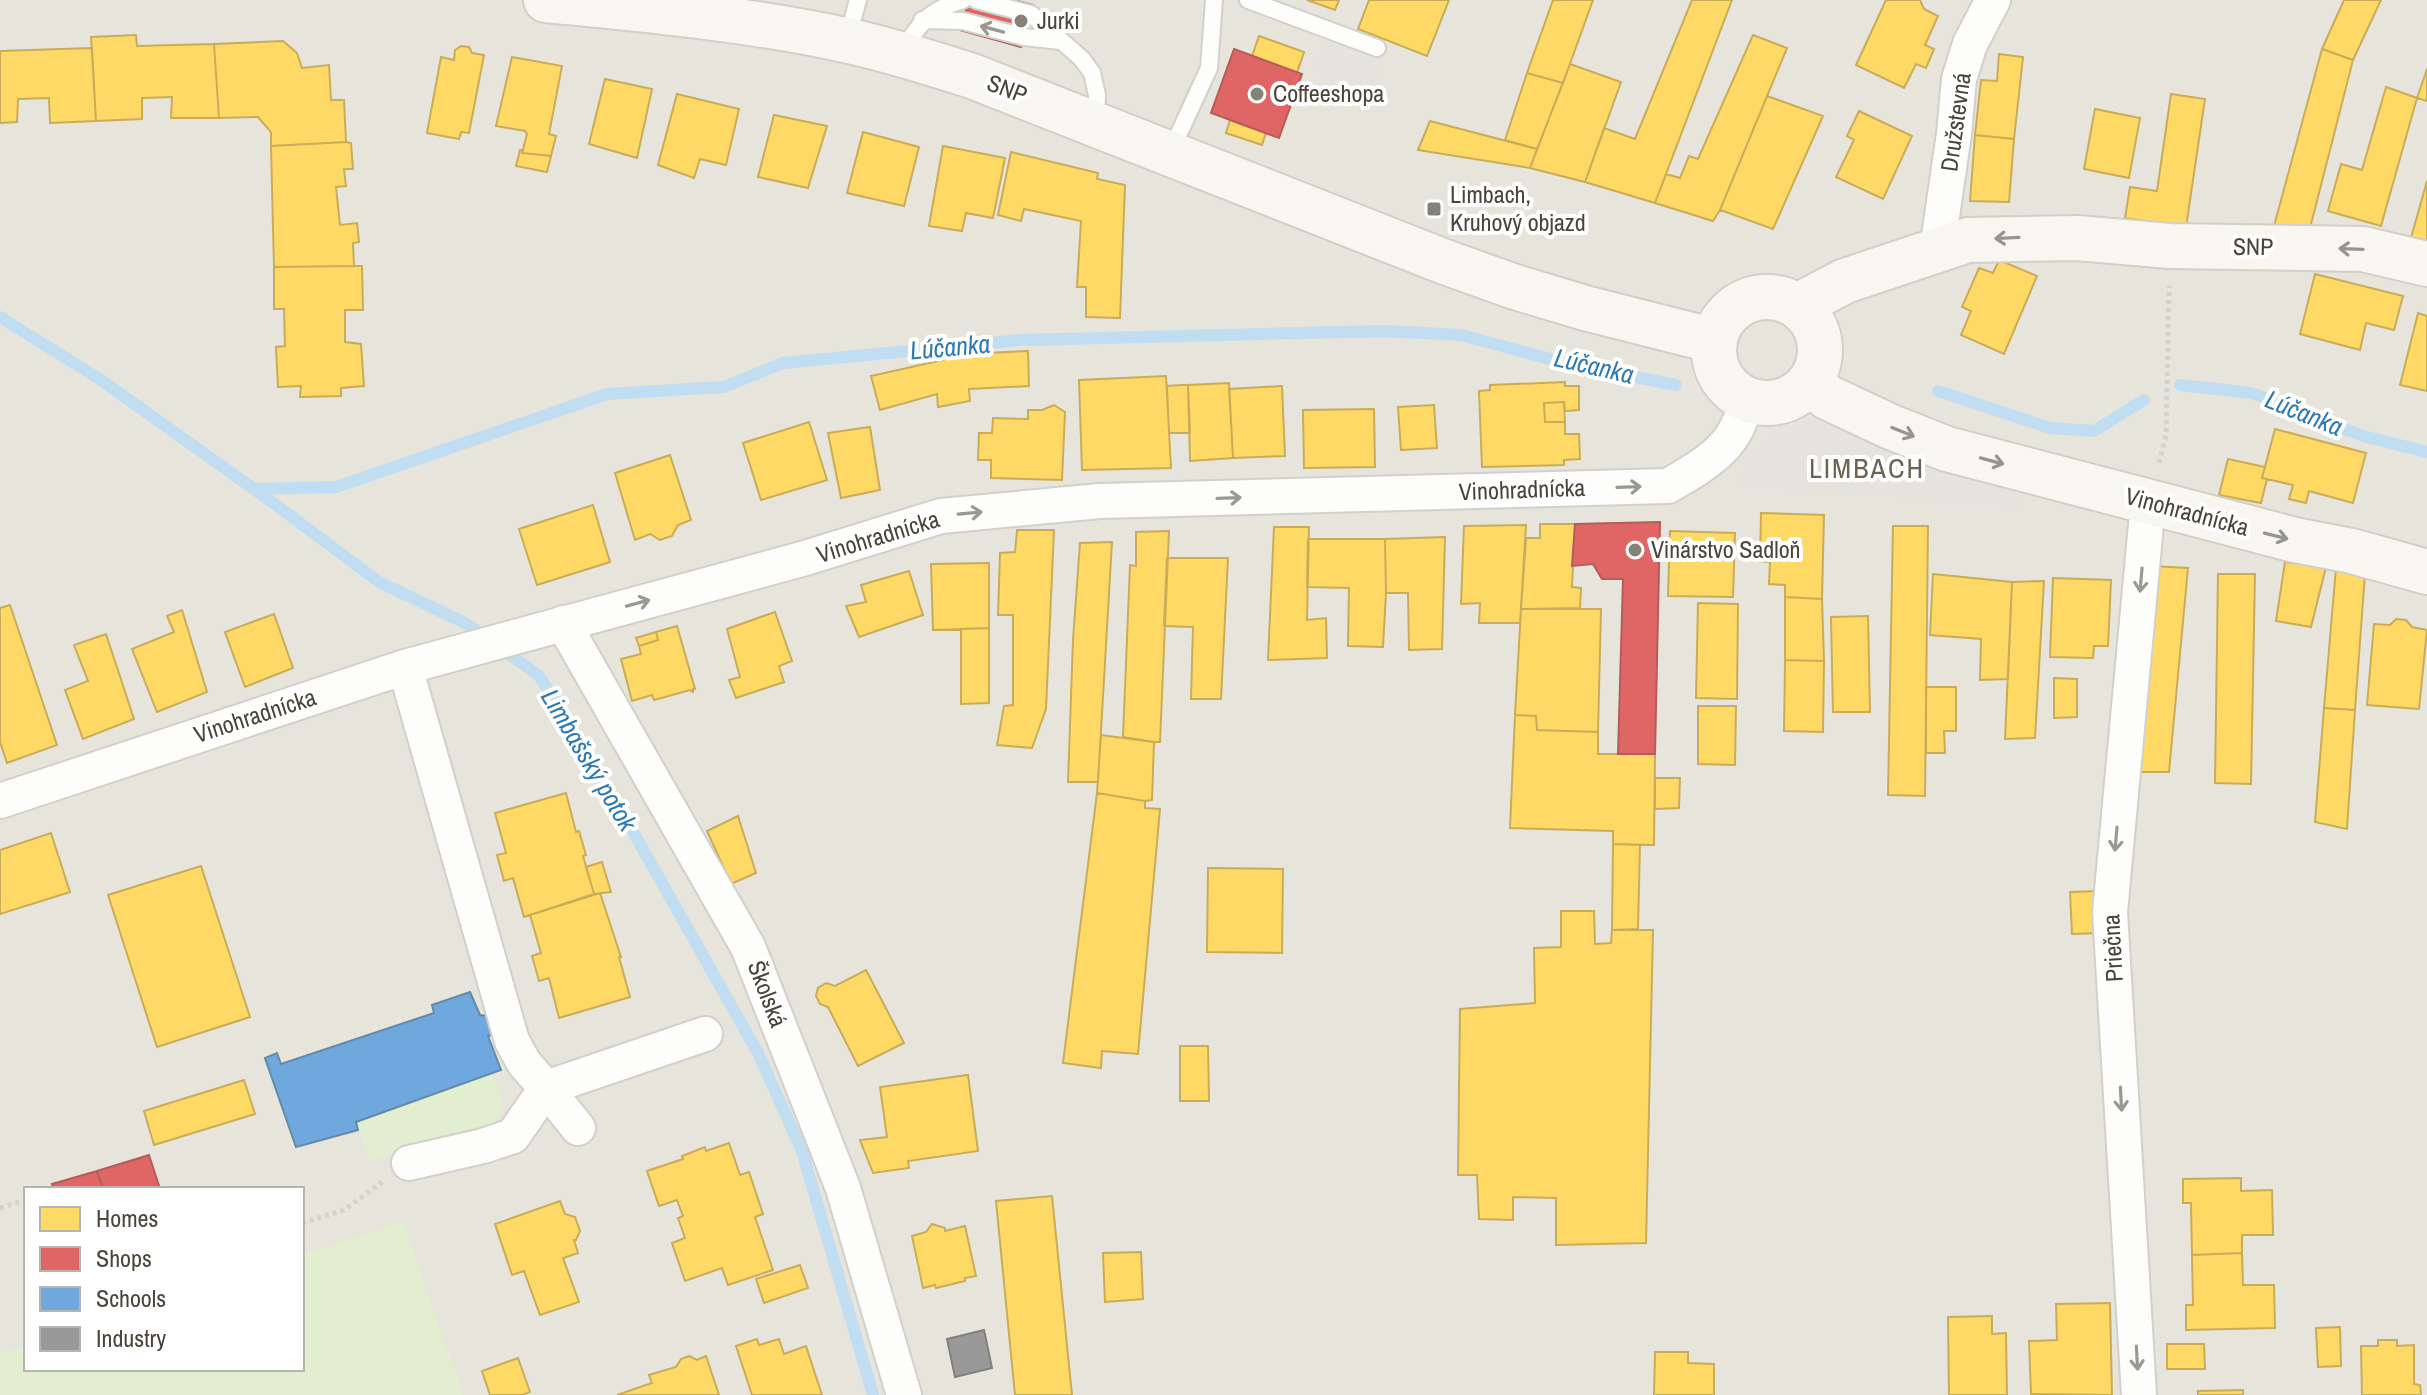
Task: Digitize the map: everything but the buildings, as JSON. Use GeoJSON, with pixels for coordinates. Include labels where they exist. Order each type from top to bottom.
{"type":"FeatureCollection","features":[{"type":"Feature","properties":{"kind":"street","name":"SNP"},"geometry":{"type":"LineString","coordinates":[[546,0],[734,21],[852,20],[912,37],[972,76],[1445,262],[1585,308],[1715,341]]}},
{"type":"Feature","properties":{"kind":"street","name":"Družstevná"},"geometry":{"type":"LineString","coordinates":[[1937,250],[1959,79],[1970,44],[1993,0]]}},
{"type":"Feature","properties":{"kind":"street","name":"SNP"},"geometry":{"type":"LineString","coordinates":[[1797,306],[1845,281],[1968,240],[2077,238],[2170,246],[2363,249],[2427,264]]}},
{"type":"Feature","properties":{"kind":"street"},"geometry":{"type":"LineString","coordinates":[[1764,297],[1781,299],[1797,306],[1809,318],[1819,341],[1818,367],[1810,382],[1797,395],[1781,402],[1763,403],[1746,399],[1731,390],[1720,375],[1714,358],[1720,324],[1731,311],[1746,301],[1764,297]]}},
{"type":"Feature","properties":{"kind":"street","name":"Vinohradnícka"},"geometry":{"type":"LineString","coordinates":[[1810,382],[1827,397],[1947,449],[2148,503],[2427,572]]}},
{"type":"Feature","properties":{"kind":"street","name":"Vinohradnícka"},"geometry":{"type":"LineString","coordinates":[[0,801],[405,667],[802,559],[941,516],[1100,501],[1668,486],[1707,464],[1725,447],[1743,418],[1746,399]]}},
{"type":"Feature","properties":{"kind":"street","name":"Priečna"},"geometry":{"type":"LineString","coordinates":[[2139,1395],[2110,912],[2148,503]]}},
{"type":"Feature","properties":{"kind":"street","name":"Školská"},"geometry":{"type":"LineString","coordinates":[[563,623],[748,947],[843,1188],[904,1395]]}},
{"type":"Feature","properties":{"kind":"street"},"geometry":{"type":"LineString","coordinates":[[405,667],[512,1041],[524,1063],[578,1128]]}},
{"type":"Feature","properties":{"kind":"street"},"geometry":{"type":"LineString","coordinates":[[409,1163],[513,1136],[546,1088],[705,1034]]}},
{"type":"Feature","properties":{"kind":"lane"},"geometry":{"type":"LineString","coordinates":[[912,37],[947,4],[963,0]]}},
{"type":"Feature","properties":{"kind":"lane"},"geometry":{"type":"LineString","coordinates":[[976,0],[1031,14],[1082,59],[1092,73],[1097,95],[1096,123]]}},
{"type":"Feature","properties":{"kind":"lane"},"geometry":{"type":"LineString","coordinates":[[1170,153],[1209,68],[1214,0]]}},
{"type":"Feature","properties":{"kind":"lane"},"geometry":{"type":"LineString","coordinates":[[1248,0],[1377,48]]}},
{"type":"Feature","properties":{"kind":"lane"},"geometry":{"type":"LineString","coordinates":[[912,37],[963,21],[1024,37],[1061,41]]}},
{"type":"Feature","properties":{"kind":"path"},"geometry":{"type":"LineString","coordinates":[[2148,503],[2166,435],[2170,246]]}},
{"type":"Feature","properties":{"kind":"path"},"geometry":{"type":"LineString","coordinates":[[304,1222],[344,1210],[409,1163]]}},
{"type":"Feature","properties":{"kind":"path"},"geometry":{"type":"LineString","coordinates":[[0,1208],[24,1201]]}},
{"type":"Feature","properties":{"kind":"shaded area"},"geometry":{"type":"Polygon","coordinates":[[[0,0],[2427,0],[2427,1395],[0,1395],[0,0]]]}},
{"type":"Feature","properties":{"kind":"shaded area"},"geometry":{"type":"Polygon","coordinates":[[[1325,38],[1384,58],[1373,92],[1314,71],[1325,38]]]}},
{"type":"Feature","properties":{"kind":"shaded area"},"geometry":{"type":"Polygon","coordinates":[[[1833,419],[2022,495],[2018,506],[1735,485],[1760,447],[1784,421],[1833,419]]]}},
{"type":"Feature","properties":{"kind":"green space"},"geometry":{"type":"Polygon","coordinates":[[[492,1073],[503,1102],[495,1124],[370,1161],[356,1122],[492,1073]]]}},
{"type":"Feature","properties":{"kind":"green space"},"geometry":{"type":"Polygon","coordinates":[[[403,1221],[463,1395],[0,1395],[0,1354],[24,1346],[24,1371],[304,1371],[304,1253],[403,1221]]]}},
{"type":"Feature","properties":{"kind":"waterway","name":"Limbašský potok"},"geometry":{"type":"LineString","coordinates":[[0,317],[101,380],[379,582],[463,622],[486,637]]}},
{"type":"Feature","properties":{"kind":"waterway","name":"Lúčanka"},"geometry":{"type":"LineString","coordinates":[[268,499],[256,489],[336,487],[607,394],[724,387],[783,363],[1022,340],[1384,331],[1461,335],[1569,364],[1676,385]]}},
{"type":"Feature","properties":{"kind":"waterway","name":"Lúčanka"},"geometry":{"type":"LineString","coordinates":[[2180,385],[2252,393],[2363,436],[2427,452]]}},
{"type":"Feature","properties":{"kind":"waterway","name":"Lúčanka"},"geometry":{"type":"LineString","coordinates":[[1938,391],[2050,428],[2094,431],[2144,400]]}},
{"type":"Feature","properties":{"kind":"waterway","name":"Limbašský potok"},"geometry":{"type":"LineString","coordinates":[[501,648],[539,676],[550,693],[601,775],[758,1053],[802,1151],[873,1395]]}},
{"type":"Feature","properties":{"kind":"place","name":"Jurki"},"geometry":{"type":"Point","coordinates":[1021,21]}},
{"type":"Feature","properties":{"kind":"place","name":"Coffeeshopa"},"geometry":{"type":"Point","coordinates":[1257,94]}},
{"type":"Feature","properties":{"kind":"place","name":"Limbach, Kruhový objazd"},"geometry":{"type":"Point","coordinates":[1434,209]}},
{"type":"Feature","properties":{"kind":"place","name":"Vinárstvo Sadloň"},"geometry":{"type":"Point","coordinates":[1635,550]}},
{"type":"Feature","properties":{"kind":"district","name":"LIMBACH"},"geometry":{"type":"Point","coordinates":[1867,468]}}]}
